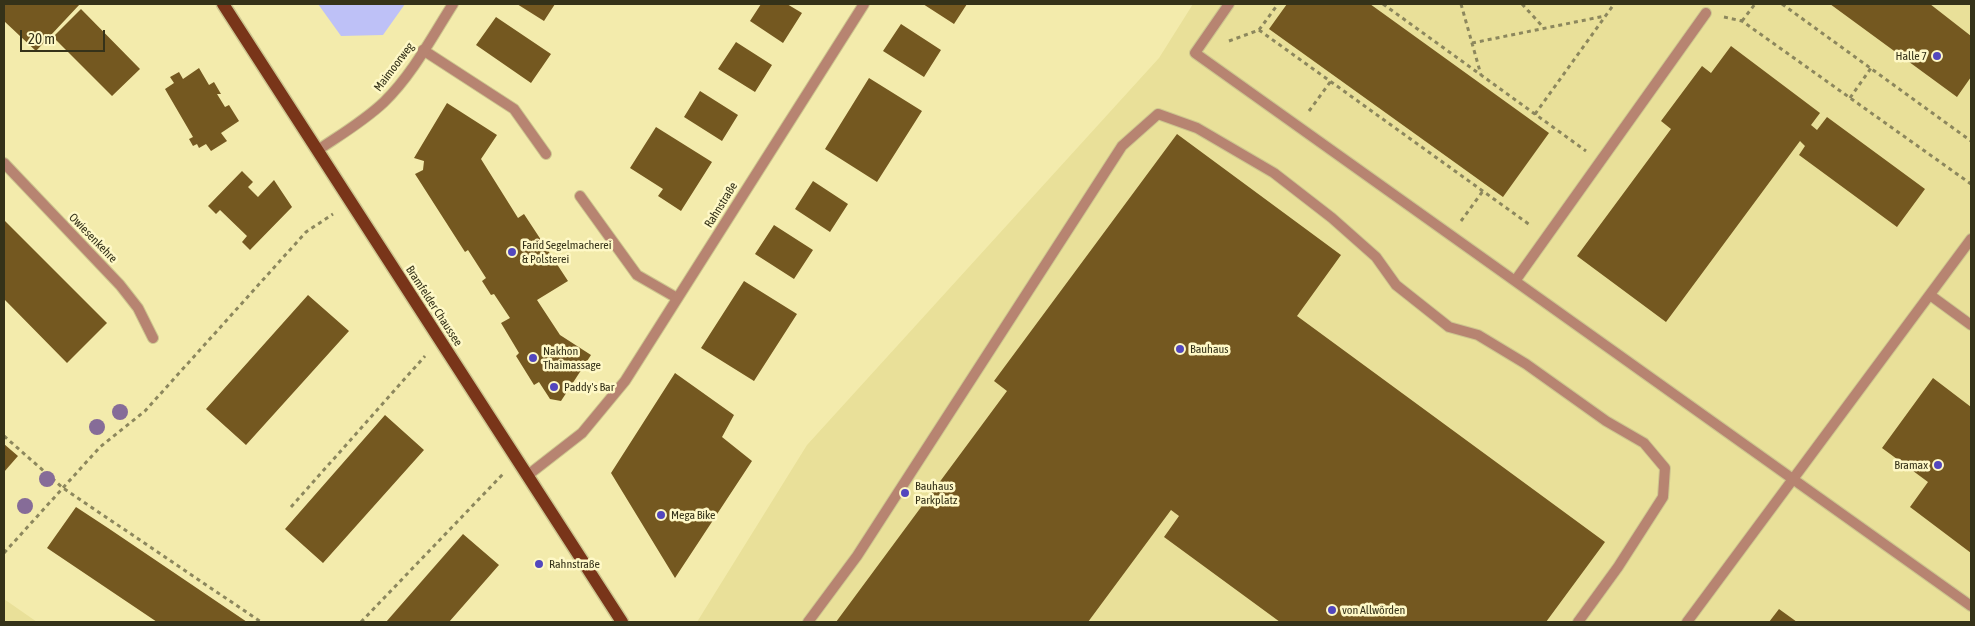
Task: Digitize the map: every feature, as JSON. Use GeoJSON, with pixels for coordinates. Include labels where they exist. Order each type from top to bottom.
{"type":"FeatureCollection","features":[{"type":"Feature","properties":{"kind":"main road","name":"Bramfelder Chaussee"},"geometry":{"type":"LineString","coordinates":[[223,4],[622,622]]}},
{"type":"Feature","properties":{"kind":"street","name":"Maimoorweg"},"geometry":{"type":"LineString","coordinates":[[318,150],[384,102],[399,85],[424,50],[453,4]]}},
{"type":"Feature","properties":{"kind":"street","name":"Rahnstraße"},"geometry":{"type":"LineString","coordinates":[[528,475],[582,433],[625,381],[864,4]]}},
{"type":"Feature","properties":{"kind":"street"},"geometry":{"type":"LineString","coordinates":[[1229,4],[1195,53],[1971,606]]}},
{"type":"Feature","properties":{"kind":"street"},"geometry":{"type":"LineString","coordinates":[[1515,281],[1706,13]]}},
{"type":"Feature","properties":{"kind":"street"},"geometry":{"type":"LineString","coordinates":[[424,50],[514,109],[546,154]]}},
{"type":"Feature","properties":{"kind":"street"},"geometry":{"type":"LineString","coordinates":[[808,622],[857,556],[1122,146],[1158,114],[1197,128],[1274,173],[1332,218],[1376,256],[1396,285],[1449,327],[1478,335],[1526,364],[1606,421],[1644,444],[1666,468],[1663,496],[1618,567],[1578,622]]}},
{"type":"Feature","properties":{"kind":"street","name":"Owiesenkehre"},"geometry":{"type":"LineString","coordinates":[[4,164],[120,285],[138,308],[153,338]]}},
{"type":"Feature","properties":{"kind":"street"},"geometry":{"type":"LineString","coordinates":[[580,196],[637,275],[676,298]]}},
{"type":"Feature","properties":{"kind":"street"},"geometry":{"type":"LineString","coordinates":[[1687,622],[1971,239]]}},
{"type":"Feature","properties":{"kind":"street"},"geometry":{"type":"LineString","coordinates":[[1930,294],[1971,325]]}},
{"type":"Feature","properties":{"kind":"path"},"geometry":{"type":"LineString","coordinates":[[1195,53],[1259,30],[1278,4]]}},
{"type":"Feature","properties":{"kind":"path"},"geometry":{"type":"LineString","coordinates":[[1383,4],[1600,161]]}},
{"type":"Feature","properties":{"kind":"path"},"geometry":{"type":"LineString","coordinates":[[1461,4],[1481,75]]}},
{"type":"Feature","properties":{"kind":"path"},"geometry":{"type":"LineString","coordinates":[[1522,4],[1544,29]]}},
{"type":"Feature","properties":{"kind":"path"},"geometry":{"type":"LineString","coordinates":[[1535,114],[1614,4]]}},
{"type":"Feature","properties":{"kind":"path"},"geometry":{"type":"LineString","coordinates":[[1742,21],[1755,4]]}},
{"type":"Feature","properties":{"kind":"path"},"geometry":{"type":"LineString","coordinates":[[1782,4],[1971,141]]}},
{"type":"Feature","properties":{"kind":"path"},"geometry":{"type":"LineString","coordinates":[[1706,13],[1742,21],[1971,184]]}},
{"type":"Feature","properties":{"kind":"path"},"geometry":{"type":"LineString","coordinates":[[1472,44],[1605,16]]}},
{"type":"Feature","properties":{"kind":"path"},"geometry":{"type":"LineString","coordinates":[[1259,30],[1546,237]]}},
{"type":"Feature","properties":{"kind":"path"},"geometry":{"type":"LineString","coordinates":[[1850,98],[1871,68]]}},
{"type":"Feature","properties":{"kind":"path"},"geometry":{"type":"LineString","coordinates":[[1298,126],[1331,81]]}},
{"type":"Feature","properties":{"kind":"path"},"geometry":{"type":"LineString","coordinates":[[1451,235],[1483,191]]}},
{"type":"Feature","properties":{"kind":"path"},"geometry":{"type":"LineString","coordinates":[[4,553],[100,447],[145,412],[306,232],[351,201]]}},
{"type":"Feature","properties":{"kind":"path"},"geometry":{"type":"LineString","coordinates":[[291,507],[439,339]]}},
{"type":"Feature","properties":{"kind":"path"},"geometry":{"type":"LineString","coordinates":[[4,436],[63,488],[261,622]]}},
{"type":"Feature","properties":{"kind":"path"},"geometry":{"type":"LineString","coordinates":[[361,622],[517,459]]}},
{"type":"Feature","properties":{"kind":"shaded area"},"geometry":{"type":"Polygon","coordinates":[[[318,4],[405,4],[383,35],[341,36],[318,4]]]}},
{"type":"Feature","properties":{"kind":"shaded area"},"geometry":{"type":"Polygon","coordinates":[[[1193,4],[1971,4],[1971,622],[697,622],[807,445],[1159,58],[1193,4]]]}},
{"type":"Feature","properties":{"kind":"shaded area"},"geometry":{"type":"Polygon","coordinates":[[[4,599],[37,622],[4,622],[4,599]]]}},
{"type":"Feature","properties":{"kind":"building"},"geometry":{"type":"Polygon","coordinates":[[[4,4],[80,4],[36,51],[4,21],[4,4]]]}},
{"type":"Feature","properties":{"kind":"building"},"geometry":{"type":"Polygon","coordinates":[[[517,4],[555,4],[544,21],[517,4]]]}},
{"type":"Feature","properties":{"kind":"building"},"geometry":{"type":"Polygon","coordinates":[[[761,4],[787,4],[802,13],[783,43],[750,21],[761,4]]]}},
{"type":"Feature","properties":{"kind":"building"},"geometry":{"type":"Polygon","coordinates":[[[923,4],[967,4],[954,24],[923,4]]]}},
{"type":"Feature","properties":{"kind":"building"},"geometry":{"type":"Polygon","coordinates":[[[1287,4],[1370,4],[1549,133],[1503,197],[1269,29],[1287,4]]]}},
{"type":"Feature","properties":{"kind":"building","name":"Halle 7"},"geometry":{"type":"Polygon","coordinates":[[[1830,4],[1930,4],[1971,36],[1971,77],[1957,97],[1830,4]]]}},
{"type":"Feature","properties":{"kind":"building"},"geometry":{"type":"Polygon","coordinates":[[[81,9],[140,69],[112,96],[53,37],[81,9]]]}},
{"type":"Feature","properties":{"kind":"building"},"geometry":{"type":"Polygon","coordinates":[[[496,17],[551,54],[531,83],[476,45],[496,17]]]}},
{"type":"Feature","properties":{"kind":"building"},"geometry":{"type":"Polygon","coordinates":[[[901,24],[941,50],[924,77],[883,51],[901,24]]]}},
{"type":"Feature","properties":{"kind":"building"},"geometry":{"type":"Polygon","coordinates":[[[736,42],[772,65],[755,92],[718,69],[736,42]]]}},
{"type":"Feature","properties":{"kind":"building"},"geometry":{"type":"Polygon","coordinates":[[[1731,46],[1820,113],[1811,125],[1817,130],[1827,117],[1925,189],[1897,227],[1799,155],[1805,146],[1800,141],[1666,322],[1577,256],[1671,129],[1661,121],[1702,66],[1711,73],[1731,46]]]}},
{"type":"Feature","properties":{"kind":"building"},"geometry":{"type":"Polygon","coordinates":[[[199,68],[209,85],[214,82],[221,94],[217,94],[225,107],[229,105],[239,121],[221,133],[227,141],[211,151],[206,144],[199,148],[197,144],[193,146],[189,139],[193,137],[165,89],[174,83],[170,77],[179,72],[183,79],[199,68]]]}},
{"type":"Feature","properties":{"kind":"building"},"geometry":{"type":"Polygon","coordinates":[[[869,78],[922,111],[877,182],[825,149],[869,78]]]}},
{"type":"Feature","properties":{"kind":"building"},"geometry":{"type":"Polygon","coordinates":[[[700,91],[738,115],[722,141],[684,117],[700,91]]]}},
{"type":"Feature","properties":{"kind":"building"},"geometry":{"type":"Polygon","coordinates":[[[447,103],[497,135],[481,159],[518,218],[524,214],[568,281],[537,300],[560,335],[591,355],[561,401],[550,399],[539,382],[534,385],[516,356],[519,353],[501,323],[510,318],[494,294],[491,295],[482,281],[486,278],[468,250],[465,252],[415,174],[423,170],[424,161],[414,158],[447,103]]]}},
{"type":"Feature","properties":{"kind":"building"},"geometry":{"type":"Polygon","coordinates":[[[656,127],[712,162],[681,211],[658,196],[663,189],[630,168],[656,127]]]}},
{"type":"Feature","properties":{"kind":"building","name":"Bauhaus"},"geometry":{"type":"Polygon","coordinates":[[[1177,134],[1341,255],[1297,316],[1605,542],[1546,622],[1280,622],[1164,537],[1179,516],[1171,510],[1088,622],[836,622],[1007,391],[994,381],[1177,134]]]}},
{"type":"Feature","properties":{"kind":"building"},"geometry":{"type":"Polygon","coordinates":[[[242,171],[253,182],[248,187],[258,197],[274,180],[292,207],[250,250],[242,242],[247,236],[220,210],[216,214],[208,206],[242,171]]]}},
{"type":"Feature","properties":{"kind":"building"},"geometry":{"type":"Polygon","coordinates":[[[813,181],[848,204],[830,232],[795,209],[813,181]]]}},
{"type":"Feature","properties":{"kind":"building"},"geometry":{"type":"Polygon","coordinates":[[[4,220],[107,323],[67,363],[4,299],[4,220]]]}},
{"type":"Feature","properties":{"kind":"building"},"geometry":{"type":"Polygon","coordinates":[[[774,225],[813,250],[794,279],[755,254],[774,225]]]}},
{"type":"Feature","properties":{"kind":"building"},"geometry":{"type":"Polygon","coordinates":[[[744,281],[797,314],[754,381],[701,348],[744,281]]]}},
{"type":"Feature","properties":{"kind":"building"},"geometry":{"type":"Polygon","coordinates":[[[308,295],[349,331],[246,445],[206,409],[308,295]]]}},
{"type":"Feature","properties":{"kind":"building"},"geometry":{"type":"Polygon","coordinates":[[[675,373],[734,415],[722,437],[752,461],[675,578],[611,473],[675,373]]]}},
{"type":"Feature","properties":{"kind":"building","name":"Bramax"},"geometry":{"type":"Polygon","coordinates":[[[1933,378],[1971,407],[1971,553],[1910,507],[1928,482],[1882,448],[1933,378]]]}},
{"type":"Feature","properties":{"kind":"building"},"geometry":{"type":"Polygon","coordinates":[[[385,415],[424,450],[323,563],[285,529],[385,415]]]}},
{"type":"Feature","properties":{"kind":"building"},"geometry":{"type":"Polygon","coordinates":[[[4,444],[18,456],[4,472],[4,444]]]}},
{"type":"Feature","properties":{"kind":"building"},"geometry":{"type":"Polygon","coordinates":[[[76,507],[247,622],[157,622],[47,548],[76,507]]]}},
{"type":"Feature","properties":{"kind":"building"},"geometry":{"type":"Polygon","coordinates":[[[463,534],[499,565],[449,622],[386,622],[463,534]]]}},
{"type":"Feature","properties":{"kind":"building"},"geometry":{"type":"Polygon","coordinates":[[[1779,609],[1797,622],[1769,622],[1779,609]]]}},
{"type":"Feature","properties":{"kind":"place","name":"Halle 7"},"geometry":{"type":"Point","coordinates":[1937,56]}},
{"type":"Feature","properties":{"kind":"place","name":"Farid Segelmacherei & Polsterei"},"geometry":{"type":"Point","coordinates":[512,252]}},
{"type":"Feature","properties":{"kind":"place","name":"Bauhaus"},"geometry":{"type":"Point","coordinates":[1180,349]}},
{"type":"Feature","properties":{"kind":"place","name":"Nakhon Thaimassage"},"geometry":{"type":"Point","coordinates":[533,358]}},
{"type":"Feature","properties":{"kind":"place","name":"Paddy's Bar"},"geometry":{"type":"Point","coordinates":[554,387]}},
{"type":"Feature","properties":{"kind":"place","name":"Bramax"},"geometry":{"type":"Point","coordinates":[1938,465]}},
{"type":"Feature","properties":{"kind":"place","name":"Bauhaus Parkplatz"},"geometry":{"type":"Point","coordinates":[905,493]}},
{"type":"Feature","properties":{"kind":"place","name":"Mega Bike"},"geometry":{"type":"Point","coordinates":[661,515]}},
{"type":"Feature","properties":{"kind":"place","name":"Rahnstraße"},"geometry":{"type":"Point","coordinates":[539,564]}},
{"type":"Feature","properties":{"kind":"place","name":"von Allwörden"},"geometry":{"type":"Point","coordinates":[1332,610]}}]}
